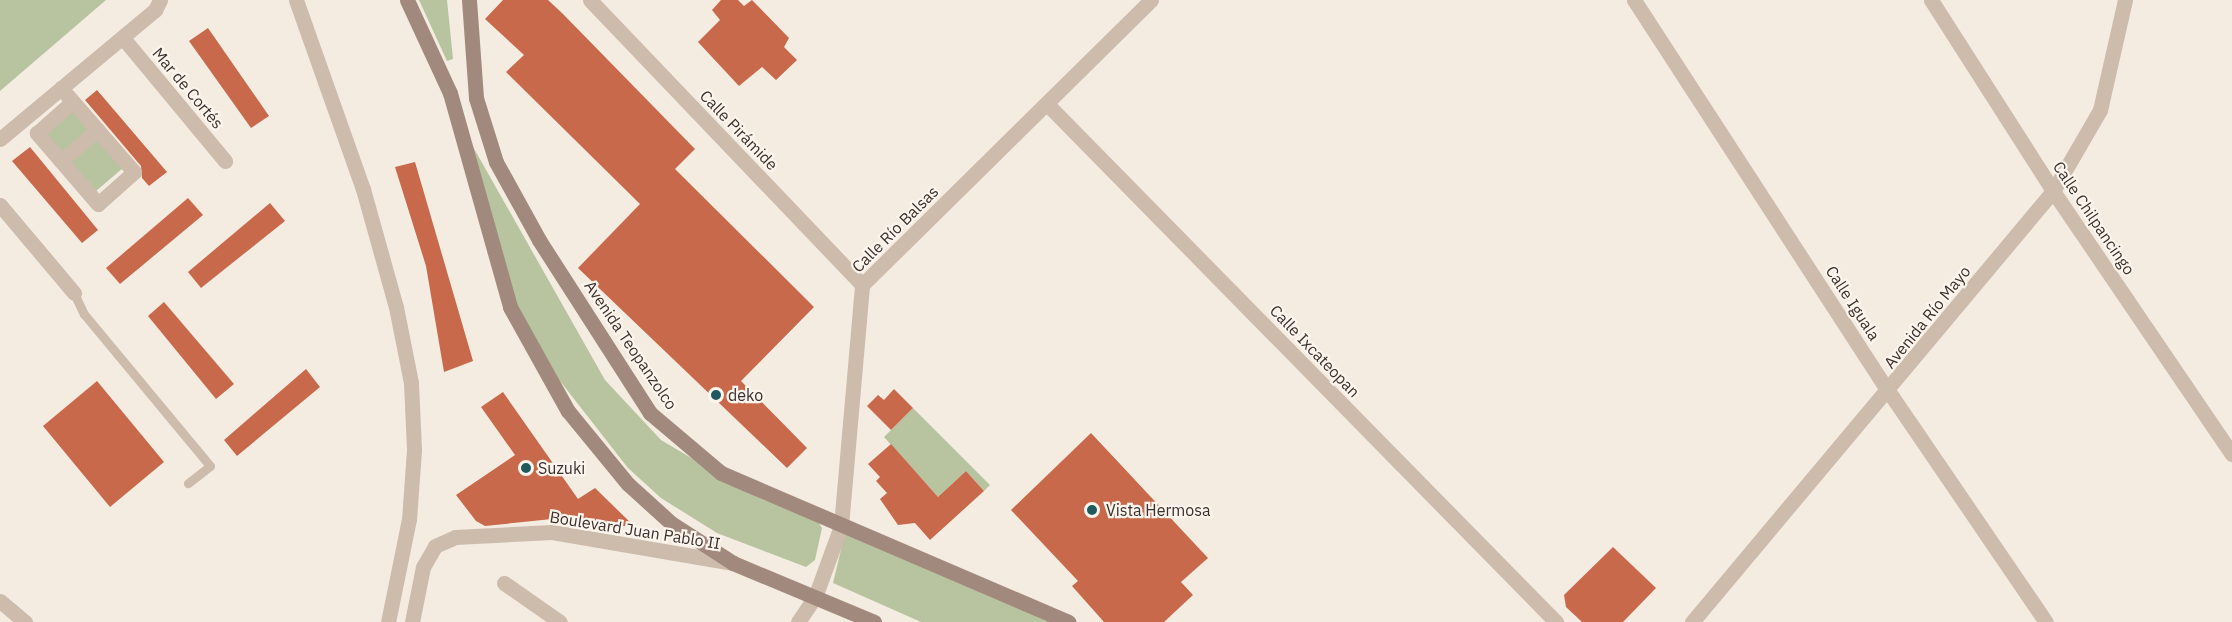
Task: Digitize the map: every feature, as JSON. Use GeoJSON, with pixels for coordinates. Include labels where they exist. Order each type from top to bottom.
{"type":"FeatureCollection","features":[{"type":"Feature","properties":{"kind":"main road"},"geometry":{"type":"LineString","coordinates":[[407,0],[450,93],[510,307],[568,411],[628,484],[671,523],[733,563],[874,622]]}},
{"type":"Feature","properties":{"kind":"main road","name":"Avenida Teopanzolco"},"geometry":{"type":"LineString","coordinates":[[469,0],[476,98],[496,162],[539,240],[651,413],[721,473],[1068,622]]}},
{"type":"Feature","properties":{"kind":"street"},"geometry":{"type":"LineString","coordinates":[[0,139],[123,38],[155,10],[160,0]]}},
{"type":"Feature","properties":{"kind":"street"},"geometry":{"type":"LineString","coordinates":[[296,0],[363,189],[396,308],[411,383],[414,450],[409,519],[388,622]]}},
{"type":"Feature","properties":{"kind":"street","name":"Calle Pirámide"},"geometry":{"type":"LineString","coordinates":[[590,0],[862,285]]}},
{"type":"Feature","properties":{"kind":"street","name":"Calle Río Balsas"},"geometry":{"type":"LineString","coordinates":[[798,622],[815,597],[841,526],[862,285],[1048,105],[1151,0]]}},
{"type":"Feature","properties":{"kind":"street","name":"Calle Iguala"},"geometry":{"type":"LineString","coordinates":[[1634,0],[1889,392],[2046,622]]}},
{"type":"Feature","properties":{"kind":"street","name":"Calle Chilpancingo"},"geometry":{"type":"LineString","coordinates":[[1931,0],[2054,191],[2232,454]]}},
{"type":"Feature","properties":{"kind":"street","name":"Avenida Río Mayo"},"geometry":{"type":"LineString","coordinates":[[1692,622],[1889,392],[2054,191],[2100,110],[2125,0]]}},
{"type":"Feature","properties":{"kind":"street","name":"Mar de Cortés"},"geometry":{"type":"LineString","coordinates":[[123,38],[225,161]]}},
{"type":"Feature","properties":{"kind":"street"},"geometry":{"type":"LineString","coordinates":[[61,88],[134,172],[98,204],[37,133],[72,102]]}},
{"type":"Feature","properties":{"kind":"street","name":"Calle Ixcateopan"},"geometry":{"type":"LineString","coordinates":[[1048,105],[1556,622]]}},
{"type":"Feature","properties":{"kind":"street"},"geometry":{"type":"LineString","coordinates":[[61,161],[97,130]]}},
{"type":"Feature","properties":{"kind":"street"},"geometry":{"type":"LineString","coordinates":[[0,205],[74,293]]}},
{"type":"Feature","properties":{"kind":"street","name":"Boulevard Juan Pablo II"},"geometry":{"type":"LineString","coordinates":[[412,622],[423,567],[435,546],[455,537],[552,532],[733,563]]}},
{"type":"Feature","properties":{"kind":"street"},"geometry":{"type":"LineString","coordinates":[[504,583],[560,622]]}},
{"type":"Feature","properties":{"kind":"street"},"geometry":{"type":"LineString","coordinates":[[0,601],[25,622]]}},
{"type":"Feature","properties":{"kind":"lane"},"geometry":{"type":"LineString","coordinates":[[74,293],[84,314],[210,465],[188,483]]}},
{"type":"Feature","properties":{"kind":"green space"},"geometry":{"type":"Polygon","coordinates":[[[0,0],[106,0],[0,91],[0,0]]]}},
{"type":"Feature","properties":{"kind":"green space"},"geometry":{"type":"Polygon","coordinates":[[[419,0],[447,0],[453,59],[447,61],[419,0]]]}},
{"type":"Feature","properties":{"kind":"green space"},"geometry":{"type":"Polygon","coordinates":[[[71,108],[89,129],[62,152],[45,132],[71,108]]]}},
{"type":"Feature","properties":{"kind":"green space"},"geometry":{"type":"Polygon","coordinates":[[[97,138],[123,168],[96,191],[70,161],[97,138]]]}},
{"type":"Feature","properties":{"kind":"green space"},"geometry":{"type":"Polygon","coordinates":[[[472,145],[605,380],[661,440],[757,497],[817,520],[822,528],[815,560],[806,567],[717,533],[661,498],[628,468],[560,381],[514,300],[472,145]]]}},
{"type":"Feature","properties":{"kind":"green space"},"geometry":{"type":"Polygon","coordinates":[[[913,408],[990,485],[984,491],[966,471],[938,497],[884,437],[913,408]]]}},
{"type":"Feature","properties":{"kind":"green space"},"geometry":{"type":"Polygon","coordinates":[[[845,533],[1052,622],[921,622],[833,583],[845,533]]]}},
{"type":"Feature","properties":{"kind":"building"},"geometry":{"type":"Polygon","coordinates":[[[503,0],[548,0],[562,13],[695,149],[675,169],[814,307],[741,381],[807,448],[787,468],[578,268],[640,204],[506,72],[524,55],[485,19],[503,0]]]}},
{"type":"Feature","properties":{"kind":"building"},"geometry":{"type":"Polygon","coordinates":[[[721,0],[738,0],[744,6],[752,0],[789,38],[784,47],[797,60],[776,80],[762,67],[739,86],[698,42],[720,20],[712,10],[721,0]]]}},
{"type":"Feature","properties":{"kind":"building"},"geometry":{"type":"Polygon","coordinates":[[[208,28],[269,116],[251,128],[189,41],[208,28]]]}},
{"type":"Feature","properties":{"kind":"building"},"geometry":{"type":"Polygon","coordinates":[[[97,90],[167,172],[149,186],[142,178],[141,166],[85,100],[97,90]]]}},
{"type":"Feature","properties":{"kind":"building"},"geometry":{"type":"Polygon","coordinates":[[[30,147],[98,230],[82,243],[12,161],[30,147]]]}},
{"type":"Feature","properties":{"kind":"building"},"geometry":{"type":"Polygon","coordinates":[[[415,162],[473,361],[444,372],[426,266],[395,167],[415,162]]]}},
{"type":"Feature","properties":{"kind":"building"},"geometry":{"type":"Polygon","coordinates":[[[188,198],[203,215],[120,284],[106,268],[188,198]]]}},
{"type":"Feature","properties":{"kind":"building"},"geometry":{"type":"Polygon","coordinates":[[[270,203],[285,221],[201,288],[188,272],[270,203]]]}},
{"type":"Feature","properties":{"kind":"building"},"geometry":{"type":"Polygon","coordinates":[[[164,302],[234,384],[216,399],[148,316],[164,302]]]}},
{"type":"Feature","properties":{"kind":"building"},"geometry":{"type":"Polygon","coordinates":[[[306,369],[320,387],[237,456],[224,440],[306,369]]]}},
{"type":"Feature","properties":{"kind":"building"},"geometry":{"type":"Polygon","coordinates":[[[97,381],[164,462],[110,507],[43,426],[97,381]]]}},
{"type":"Feature","properties":{"kind":"building"},"geometry":{"type":"Polygon","coordinates":[[[894,389],[913,408],[891,430],[867,406],[878,395],[884,400],[894,389]]]}},
{"type":"Feature","properties":{"kind":"building","name":"Suzuki"},"geometry":{"type":"Polygon","coordinates":[[[503,392],[578,499],[595,488],[635,527],[552,519],[485,526],[476,521],[456,495],[515,455],[481,407],[503,392]]]}},
{"type":"Feature","properties":{"kind":"building"},"geometry":{"type":"Polygon","coordinates":[[[1091,433],[1208,558],[1181,582],[1193,595],[1164,622],[1104,622],[1072,586],[1078,581],[1011,510],[1091,433]]]}},
{"type":"Feature","properties":{"kind":"building"},"geometry":{"type":"Polygon","coordinates":[[[891,444],[938,497],[966,471],[984,491],[930,540],[915,523],[898,525],[880,499],[887,493],[876,481],[880,477],[868,464],[891,444]]]}},
{"type":"Feature","properties":{"kind":"building"},"geometry":{"type":"Polygon","coordinates":[[[1613,547],[1656,588],[1623,622],[1582,622],[1566,607],[1564,595],[1613,547]]]}},
{"type":"Feature","properties":{"kind":"place","name":"deko"},"geometry":{"type":"Point","coordinates":[716,395]}},
{"type":"Feature","properties":{"kind":"place","name":"Suzuki"},"geometry":{"type":"Point","coordinates":[526,468]}},
{"type":"Feature","properties":{"kind":"place","name":"Vista Hermosa"},"geometry":{"type":"Point","coordinates":[1092,510]}}]}
